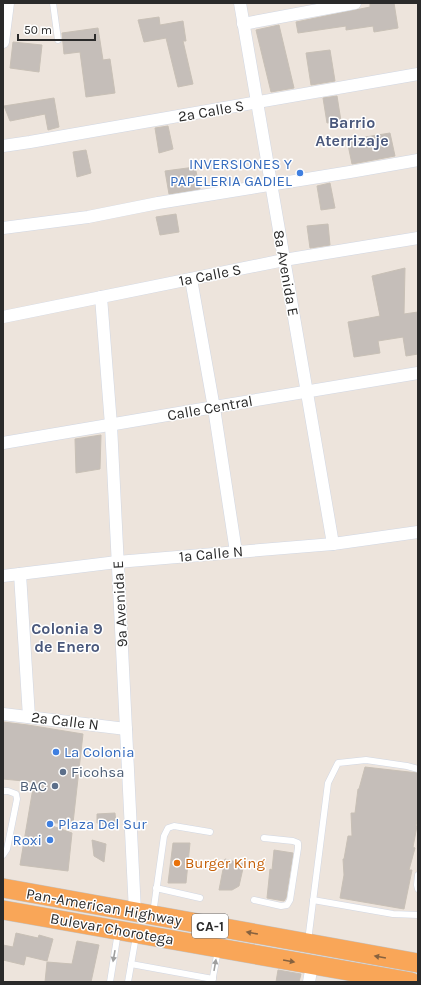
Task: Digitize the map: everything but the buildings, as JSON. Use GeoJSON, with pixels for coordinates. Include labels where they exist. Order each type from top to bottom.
{"type":"FeatureCollection","features":[{"type":"Feature","properties":{"kind":"highway","name":"Pan-American Highway"},"geometry":{"type":"LineString","coordinates":[[3,888],[418,963]]}},
{"type":"Feature","properties":{"kind":"highway","name":"Bulevar Chorotega"},"geometry":{"type":"LineString","coordinates":[[3,910],[219,948],[310,973],[411,982]]}},
{"type":"Feature","properties":{"kind":"street"},"geometry":{"type":"LineString","coordinates":[[3,42],[8,3]]}},
{"type":"Feature","properties":{"kind":"street","name":"8a Avenida E"},"geometry":{"type":"LineString","coordinates":[[240,3],[333,544]]}},
{"type":"Feature","properties":{"kind":"street"},"geometry":{"type":"LineString","coordinates":[[244,24],[354,3]]}},
{"type":"Feature","properties":{"kind":"street","name":"2a Calle S"},"geometry":{"type":"LineString","coordinates":[[3,146],[257,102],[418,77]]}},
{"type":"Feature","properties":{"kind":"street"},"geometry":{"type":"LineString","coordinates":[[3,228],[88,217],[158,203],[418,160]]}},
{"type":"Feature","properties":{"kind":"street","name":"1a Calle S"},"geometry":{"type":"LineString","coordinates":[[3,317],[284,260],[418,238]]}},
{"type":"Feature","properties":{"kind":"street"},"geometry":{"type":"LineString","coordinates":[[191,279],[214,408],[236,552]]}},
{"type":"Feature","properties":{"kind":"street","name":"9a Avenida E"},"geometry":{"type":"LineString","coordinates":[[101,297],[111,425],[126,729],[144,914]]}},
{"type":"Feature","properties":{"kind":"street","name":"Calle Central"},"geometry":{"type":"LineString","coordinates":[[3,443],[418,373]]}},
{"type":"Feature","properties":{"kind":"street","name":"1a Calle N"},"geometry":{"type":"LineString","coordinates":[[3,576],[118,562],[333,544],[418,532]]}},
{"type":"Feature","properties":{"kind":"street"},"geometry":{"type":"LineString","coordinates":[[20,574],[29,717]]}},
{"type":"Feature","properties":{"kind":"street","name":"2a Calle N"},"geometry":{"type":"LineString","coordinates":[[3,714],[126,729]]}},
{"type":"Feature","properties":{"kind":"lane"},"geometry":{"type":"LineString","coordinates":[[53,3],[58,40]]}},
{"type":"Feature","properties":{"kind":"lane"},"geometry":{"type":"LineString","coordinates":[[307,944],[328,783],[338,763],[366,760],[418,769]]}},
{"type":"Feature","properties":{"kind":"lane"},"geometry":{"type":"LineString","coordinates":[[3,791],[16,794],[17,799],[7,849],[3,855]]}},
{"type":"Feature","properties":{"kind":"lane"},"geometry":{"type":"LineString","coordinates":[[144,914],[156,888],[164,836],[168,828],[174,826],[210,832]]}},
{"type":"Feature","properties":{"kind":"lane"},"geometry":{"type":"LineString","coordinates":[[254,900],[281,906],[287,905],[290,900],[298,843],[293,841],[264,838]]}},
{"type":"Feature","properties":{"kind":"lane"},"geometry":{"type":"LineString","coordinates":[[418,875],[418,889]]}},
{"type":"Feature","properties":{"kind":"lane"},"geometry":{"type":"LineString","coordinates":[[156,888],[200,898]]}},
{"type":"Feature","properties":{"kind":"lane"},"geometry":{"type":"LineString","coordinates":[[313,900],[393,914],[418,915]]}},
{"type":"Feature","properties":{"kind":"lane"},"geometry":{"type":"LineString","coordinates":[[127,931],[131,964],[128,982]]}},
{"type":"Feature","properties":{"kind":"lane"},"geometry":{"type":"LineString","coordinates":[[110,982],[127,931]]}},
{"type":"Feature","properties":{"kind":"lane"},"geometry":{"type":"LineString","coordinates":[[131,964],[212,980],[219,948]]}},
{"type":"Feature","properties":{"kind":"place","name":"INVERSIONES Y PAPELERIA GADIEL"},"geometry":{"type":"Point","coordinates":[300,173]}},
{"type":"Feature","properties":{"kind":"place","name":"La Colonia"},"geometry":{"type":"Point","coordinates":[56,752]}},
{"type":"Feature","properties":{"kind":"place","name":"Ficohsa"},"geometry":{"type":"Point","coordinates":[63,772]}},
{"type":"Feature","properties":{"kind":"place","name":"BAC"},"geometry":{"type":"Point","coordinates":[55,786]}},
{"type":"Feature","properties":{"kind":"place","name":"Plaza Del Sur"},"geometry":{"type":"Point","coordinates":[50,824]}},
{"type":"Feature","properties":{"kind":"place","name":"Roxi"},"geometry":{"type":"Point","coordinates":[50,840]}},
{"type":"Feature","properties":{"kind":"place","name":"Burger King"},"geometry":{"type":"Point","coordinates":[177,863]}},
{"type":"Feature","properties":{"kind":"district","name":"Barrio Aterrizaje"},"geometry":{"type":"Point","coordinates":[352,131]}},
{"type":"Feature","properties":{"kind":"district","name":"Colonia 9 de Enero"},"geometry":{"type":"Point","coordinates":[67,637]}}]}
